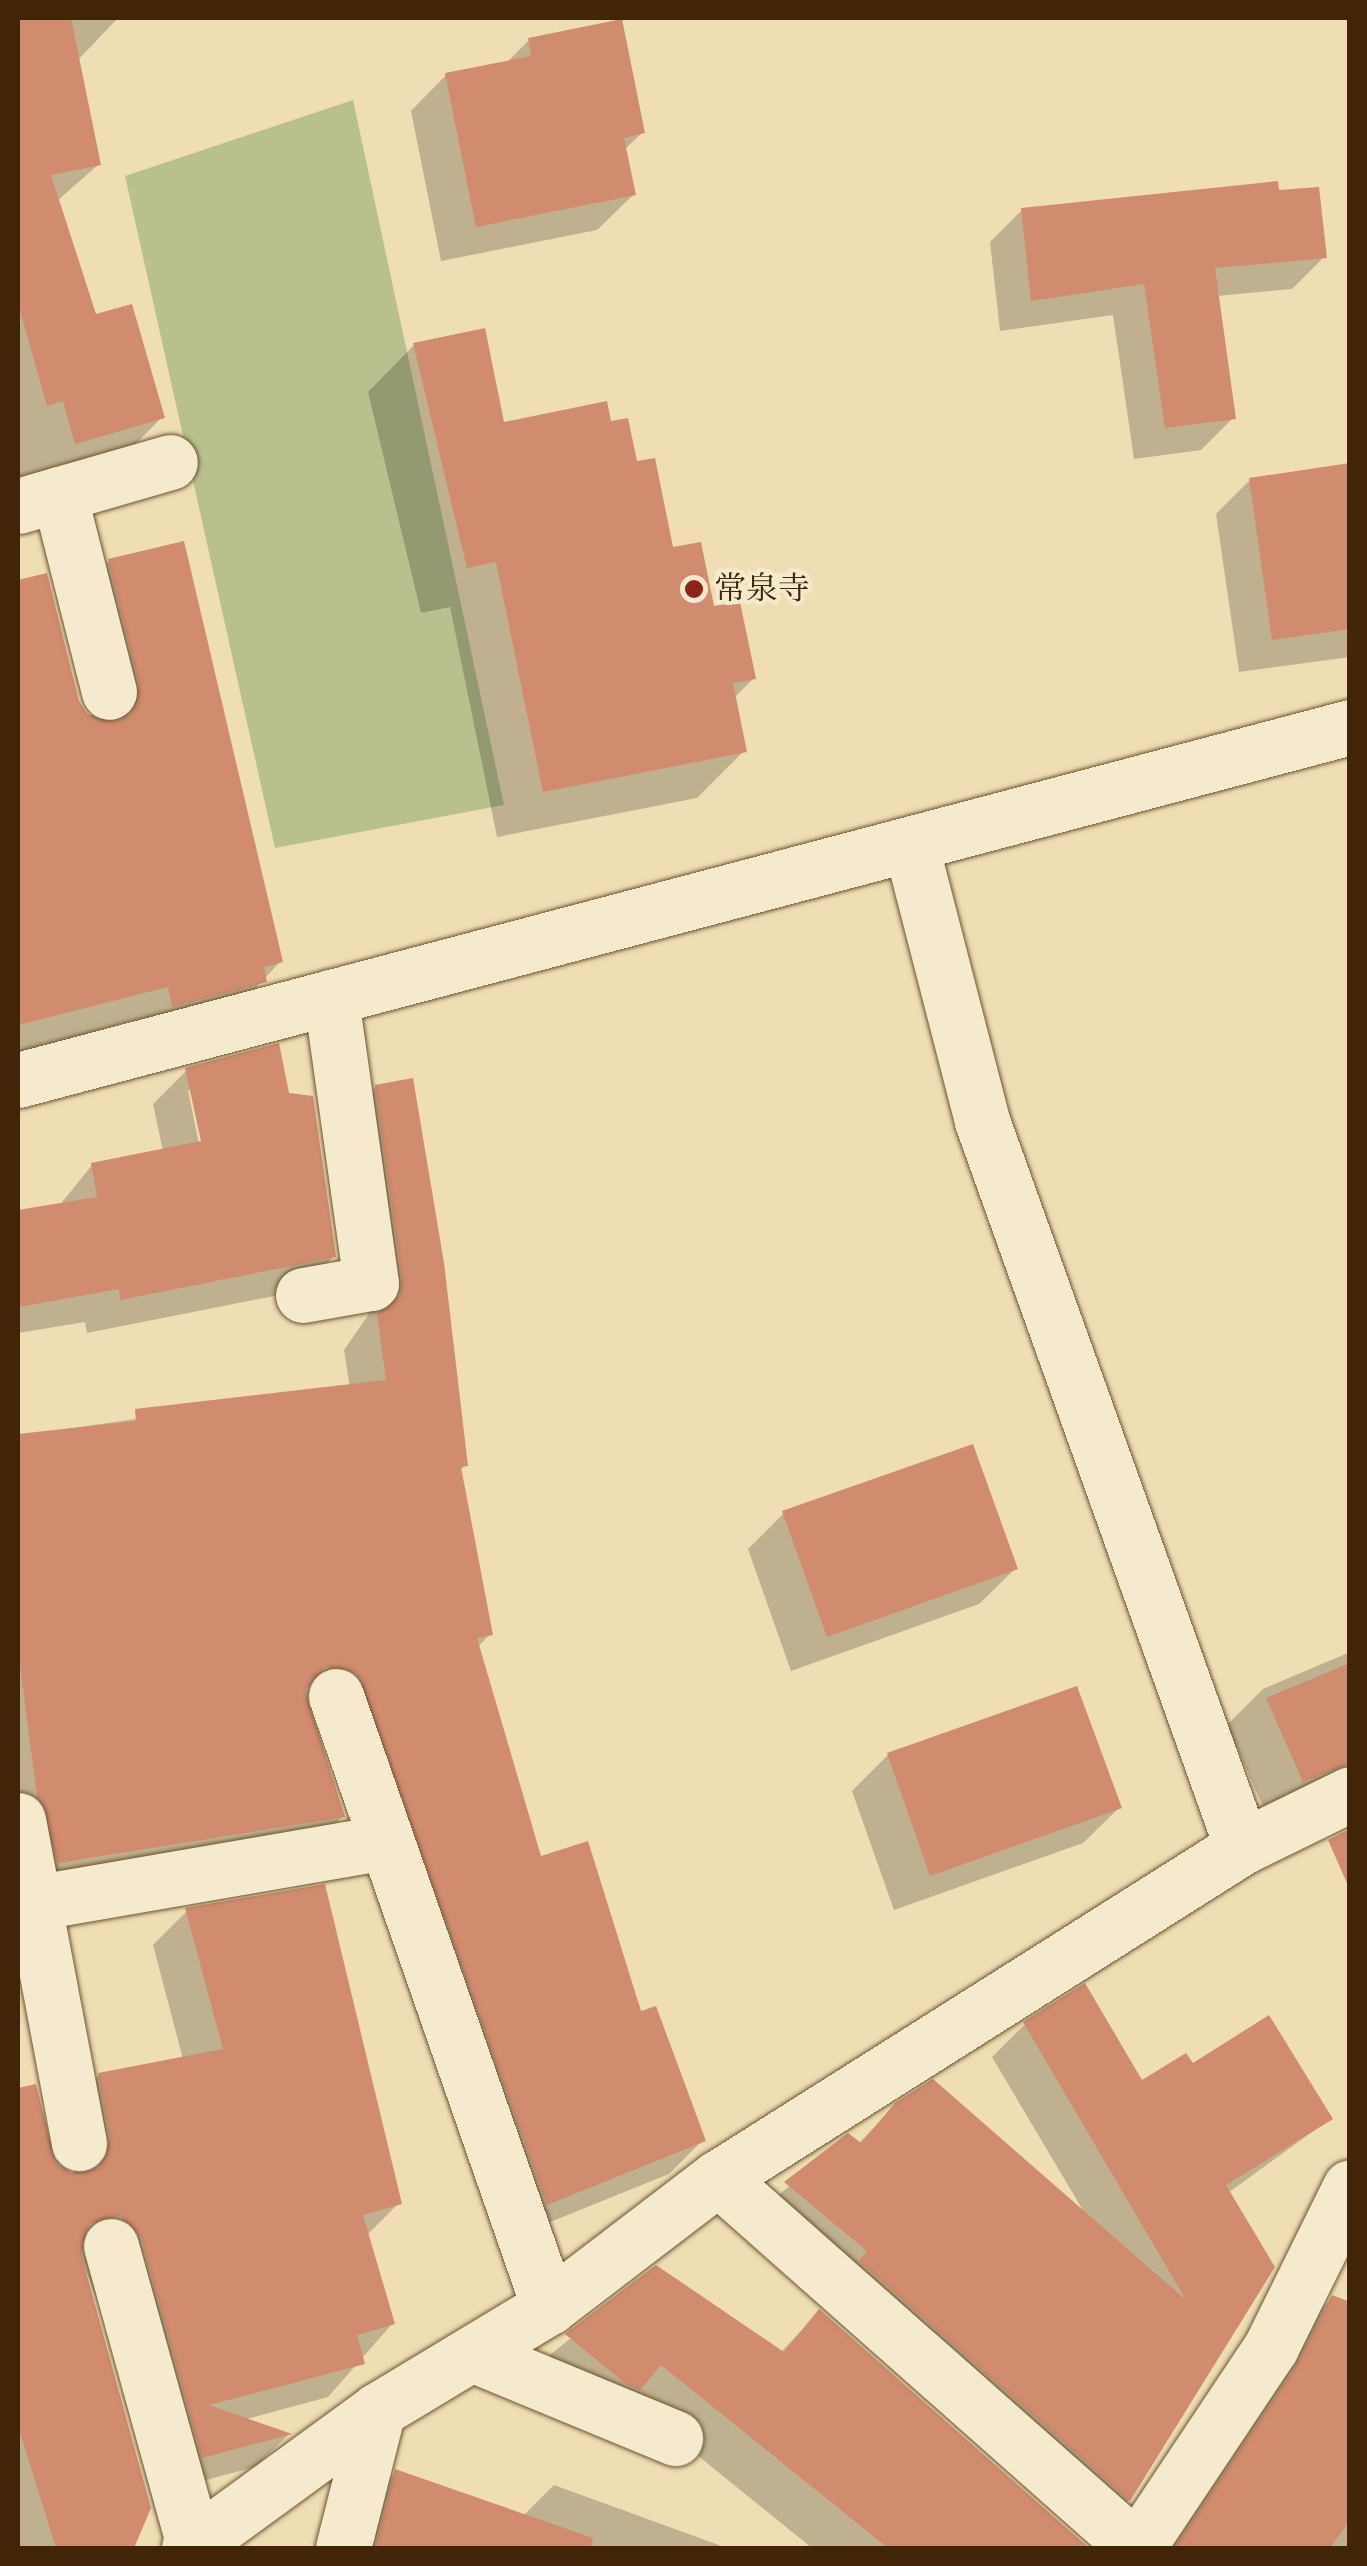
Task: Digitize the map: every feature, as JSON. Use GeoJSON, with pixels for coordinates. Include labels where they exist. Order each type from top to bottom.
{"type":"FeatureCollection","features":[{"type":"Feature","properties":{"kind":"street"},"geometry":{"type":"LineString","coordinates":[[109,692],[38,500],[170,462]]}},
{"type":"Feature","properties":{"kind":"street"},"geometry":{"type":"LineString","coordinates":[[18,1080],[1350,727]]}},
{"type":"Feature","properties":{"kind":"street"},"geometry":{"type":"LineString","coordinates":[[911,846],[982,1122],[1242,1847]]}},
{"type":"Feature","properties":{"kind":"street"},"geometry":{"type":"LineString","coordinates":[[303,1295],[371,1283],[331,998]]}},
{"type":"Feature","properties":{"kind":"street"},"geometry":{"type":"LineString","coordinates":[[336,1696],[381,1843],[549,2307]]}},
{"type":"Feature","properties":{"kind":"street"},"geometry":{"type":"LineString","coordinates":[[111,2246],[192,2547],[378,2410],[549,2307],[718,2178],[1242,1847],[1350,1794]]}},
{"type":"Feature","properties":{"kind":"street"},"geometry":{"type":"LineString","coordinates":[[18,1820],[78,2143]]}},
{"type":"Feature","properties":{"kind":"street"},"geometry":{"type":"LineString","coordinates":[[33,1903],[381,1843]]}},
{"type":"Feature","properties":{"kind":"street"},"geometry":{"type":"LineString","coordinates":[[718,2178],[1136,2548],[1272,2348],[1350,2187]]}},
{"type":"Feature","properties":{"kind":"street"},"geometry":{"type":"LineString","coordinates":[[472,2354],[675,2438]]}},
{"type":"Feature","properties":{"kind":"street"},"geometry":{"type":"LineString","coordinates":[[344,2548],[378,2410]]}},
{"type":"Feature","properties":{"kind":"green space"},"geometry":{"type":"Polygon","coordinates":[[[353,100],[504,805],[275,848],[125,176],[353,100]]]}},
{"type":"Feature","properties":{"kind":"building"},"geometry":{"type":"Polygon","coordinates":[[[18,18],[71,18],[101,165],[51,175],[96,314],[132,304],[165,418],[75,444],[63,401],[47,406],[18,303],[18,18]]]}},
{"type":"Feature","properties":{"kind":"building"},"geometry":{"type":"Polygon","coordinates":[[[622,19],[645,133],[624,138],[636,195],[476,227],[445,73],[531,56],[528,38],[622,19]]]}},
{"type":"Feature","properties":{"kind":"building"},"geometry":{"type":"Polygon","coordinates":[[[1278,181],[1279,190],[1319,187],[1327,258],[1215,268],[1236,419],[1165,428],[1144,284],[1031,301],[1021,208],[1278,181]]]}},
{"type":"Feature","properties":{"kind":"building"},"geometry":{"type":"Polygon","coordinates":[[[485,328],[504,422],[607,401],[611,421],[628,418],[637,461],[655,458],[673,547],[701,542],[714,606],[740,602],[756,679],[733,683],[747,752],[543,792],[496,562],[467,568],[413,343],[485,328]]]}},
{"type":"Feature","properties":{"kind":"building"},"geometry":{"type":"Polygon","coordinates":[[[1350,463],[1350,629],[1272,640],[1249,478],[1350,463]]]}},
{"type":"Feature","properties":{"kind":"building"},"geometry":{"type":"Polygon","coordinates":[[[184,541],[283,962],[264,967],[267,982],[172,1007],[168,987],[18,1025],[18,580],[47,573],[79,701],[87,714],[116,722],[131,714],[139,685],[108,559],[184,541]]]}},
{"type":"Feature","properties":{"kind":"building"},"geometry":{"type":"Polygon","coordinates":[[[279,1043],[289,1093],[313,1096],[336,1257],[120,1300],[119,1289],[18,1307],[18,1210],[97,1197],[91,1163],[201,1141],[185,1068],[279,1043]]]}},
{"type":"Feature","properties":{"kind":"building"},"geometry":{"type":"Polygon","coordinates":[[[413,1078],[444,1263],[468,1466],[461,1467],[493,1635],[477,1638],[541,1856],[588,1841],[641,2011],[656,2006],[706,2141],[547,2205],[357,1673],[325,1667],[305,1691],[345,1817],[58,1863],[37,1796],[18,1650],[18,1434],[136,1421],[135,1409],[386,1380],[377,1314],[400,1295],[402,1279],[375,1085],[413,1078]]]}},
{"type":"Feature","properties":{"kind":"building"},"geometry":{"type":"Polygon","coordinates":[[[973,1444],[1018,1569],[827,1637],[782,1511],[973,1444]]]}},
{"type":"Feature","properties":{"kind":"building"},"geometry":{"type":"Polygon","coordinates":[[[1350,1663],[1350,1763],[1303,1782],[1266,1698],[1350,1663]]]}},
{"type":"Feature","properties":{"kind":"building"},"geometry":{"type":"Polygon","coordinates":[[[1077,1686],[1122,1808],[930,1876],[887,1753],[1077,1686]]]}},
{"type":"Feature","properties":{"kind":"building"},"geometry":{"type":"Polygon","coordinates":[[[1350,1829],[1350,1890],[1328,1840],[1350,1829]]]}},
{"type":"Feature","properties":{"kind":"building"},"geometry":{"type":"Polygon","coordinates":[[[325,1884],[402,2204],[363,2215],[395,2324],[357,2335],[365,2364],[209,2405],[292,2434],[202,2458],[141,2237],[120,2216],[89,2224],[81,2254],[151,2508],[134,2548],[56,2548],[18,2426],[18,2088],[36,2084],[56,2164],[70,2173],[99,2167],[110,2138],[98,2073],[223,2049],[185,1908],[325,1884]]]}},
{"type":"Feature","properties":{"kind":"building"},"geometry":{"type":"Polygon","coordinates":[[[1085,1983],[1142,2080],[1186,2053],[1193,2063],[1269,2015],[1333,2119],[1226,2185],[1275,2267],[1130,2501],[859,2261],[867,2251],[784,2182],[848,2133],[861,2143],[895,2103],[933,2079],[1186,2300],[1023,2022],[1085,1983]]]}},
{"type":"Feature","properties":{"kind":"building"},"geometry":{"type":"Polygon","coordinates":[[[656,2265],[784,2352],[819,2309],[1089,2548],[888,2548],[661,2365],[640,2390],[626,2384],[565,2334],[656,2265]]]}},
{"type":"Feature","properties":{"kind":"building"},"geometry":{"type":"Polygon","coordinates":[[[1332,2295],[1350,2302],[1350,2520],[1330,2548],[1174,2548],[1297,2364],[1332,2295]]]}},
{"type":"Feature","properties":{"kind":"building"},"geometry":{"type":"Polygon","coordinates":[[[395,2469],[593,2538],[591,2548],[375,2548],[395,2469]]]}},
{"type":"Feature","properties":{"kind":"place","name":"常泉寺"},"geometry":{"type":"Point","coordinates":[694,589]}}]}
